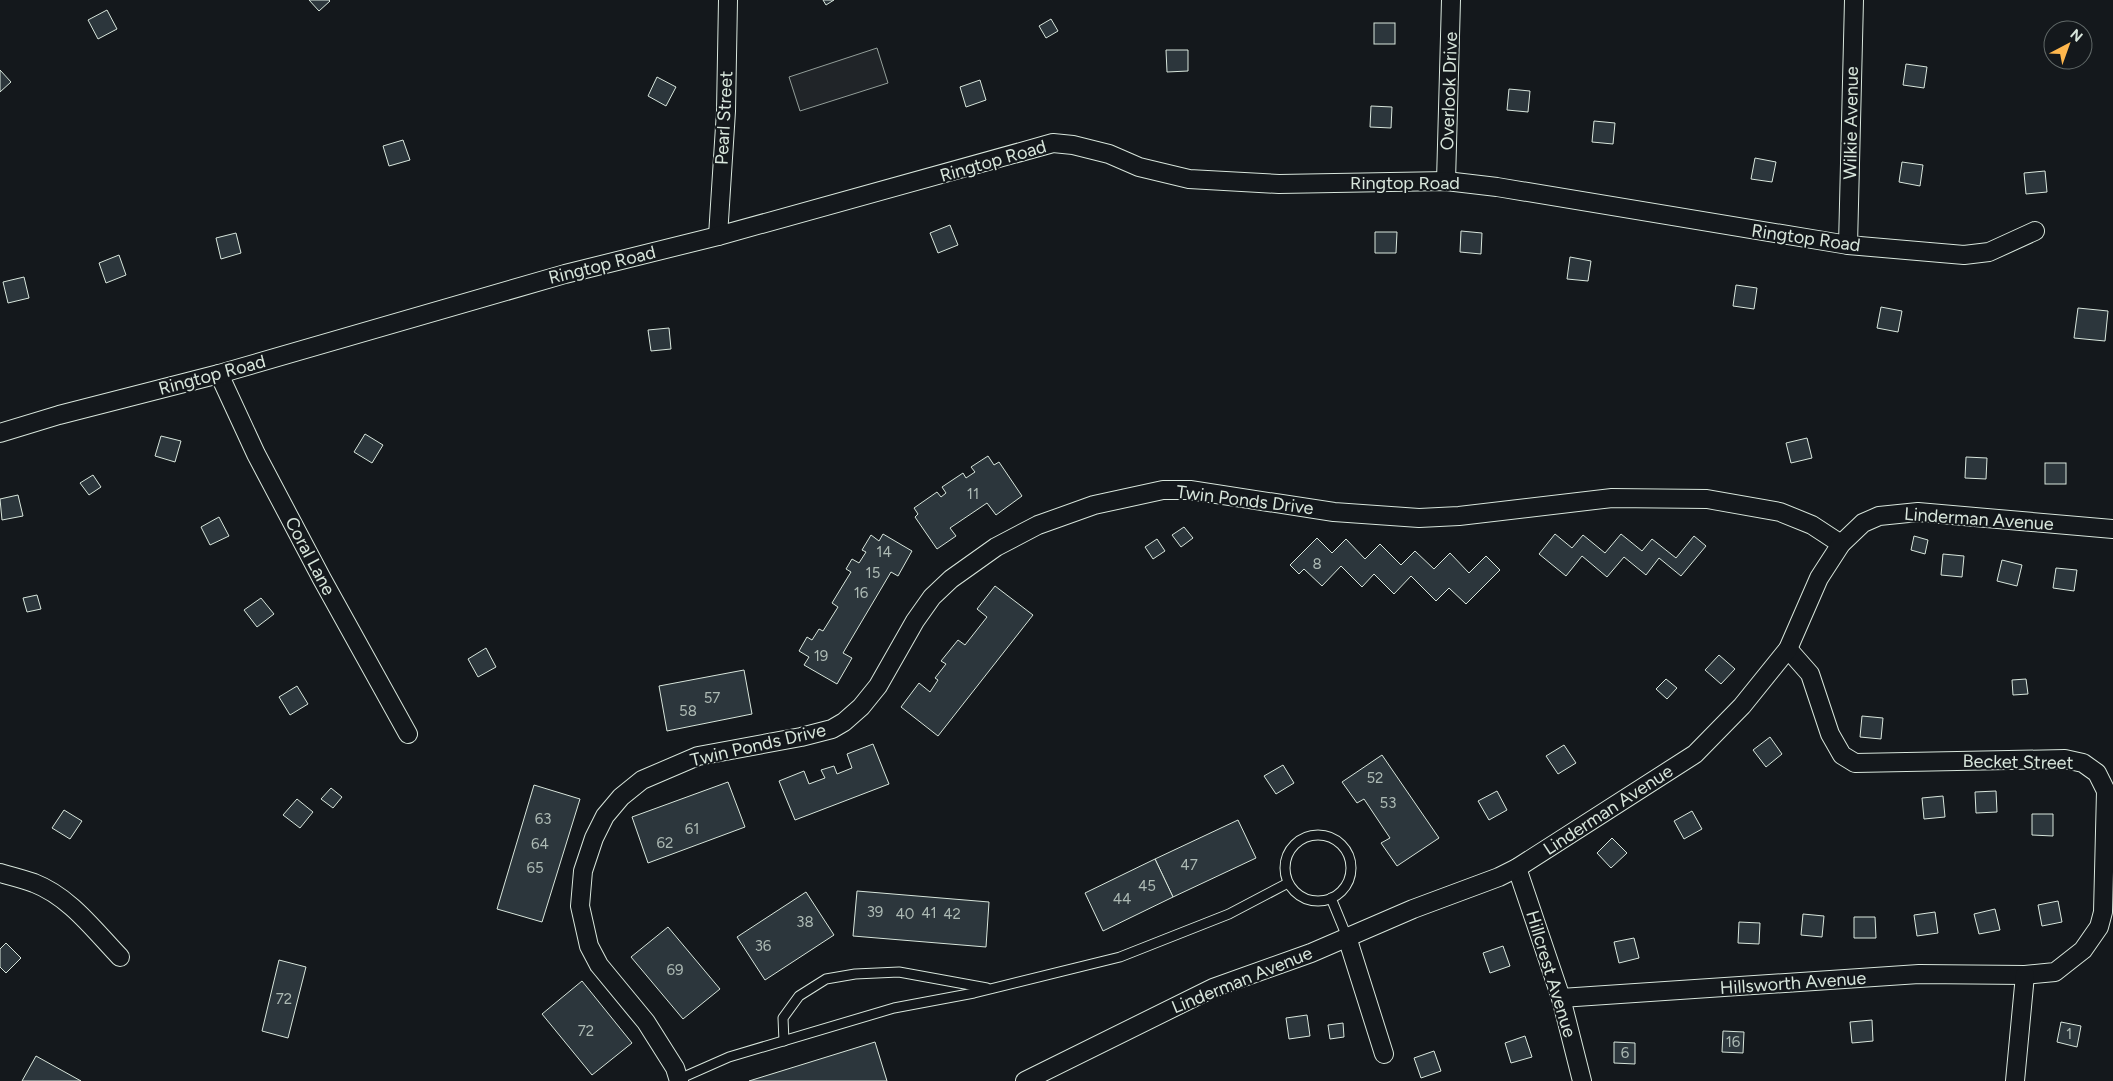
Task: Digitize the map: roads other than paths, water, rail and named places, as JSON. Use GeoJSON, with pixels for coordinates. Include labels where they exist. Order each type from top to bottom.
{"type":"FeatureCollection","features":[{"type":"Feature","properties":{"kind":"street","name":"Pearl Street"},"geometry":{"type":"LineString","coordinates":[[718,236],[726,111],[728,0]]}},
{"type":"Feature","properties":{"kind":"street","name":"Overlook Drive"},"geometry":{"type":"LineString","coordinates":[[1446,182],[1451,0]]}},
{"type":"Feature","properties":{"kind":"street","name":"Wilkie Avenue"},"geometry":{"type":"LineString","coordinates":[[1848,245],[1854,0]]}},
{"type":"Feature","properties":{"kind":"street","name":"Ringtop Road"},"geometry":{"type":"LineString","coordinates":[[0,434],[59,415],[219,374],[565,274],[718,236],[1053,143],[1073,145],[1100,152],[1138,167],[1189,179],[1279,184],[1446,182],[1497,187],[1848,245],[1964,255],[1989,252],[2035,231]]}},
{"type":"Feature","properties":{"kind":"street","name":"Coral Lane"},"geometry":{"type":"LineString","coordinates":[[219,374],[260,463],[408,734]]}},
{"type":"Feature","properties":{"kind":"street","name":"Twin Ponds Drive"},"geometry":{"type":"LineString","coordinates":[[679,1080],[675,1068],[646,1022],[599,965],[589,946],[580,906],[583,871],[594,838],[606,816],[621,796],[642,780],[698,756],[801,737],[832,729],[844,722],[861,707],[878,686],[915,621],[932,597],[951,579],[996,547],[1038,526],[1094,505],[1163,490],[1190,490],[1334,512],[1419,518],[1458,516],[1612,498],[1707,499],[1780,512],[1812,525],[1841,544]]}},
{"type":"Feature","properties":{"kind":"street","name":"Linderman Avenue"},"geometry":{"type":"LineString","coordinates":[[1026,1081],[1214,988],[1311,953],[1413,909],[1518,868],[1695,754],[1742,706],[1788,648],[1819,578],[1841,544],[1863,523],[1879,516],[1918,512],[2113,529]]}},
{"type":"Feature","properties":{"kind":"street","name":"Becket Street"},"geometry":{"type":"LineString","coordinates":[[1788,648],[1810,674],[1830,734],[1842,755],[1855,763],[2065,759],[2083,763],[2097,773],[2106,792],[2103,912],[2099,927],[2083,950],[2055,972],[2024,975]]}},
{"type":"Feature","properties":{"kind":"street","name":"Hillcrest Avenue"},"geometry":{"type":"LineString","coordinates":[[1518,868],[1561,998],[1582,1081]]}},
{"type":"Feature","properties":{"kind":"street"},"geometry":{"type":"LineString","coordinates":[[0,873],[34,883],[57,895],[75,909],[120,957]]}},
{"type":"Feature","properties":{"kind":"street"},"geometry":{"type":"LineString","coordinates":[[1347,937],[1384,1054]]}},
{"type":"Feature","properties":{"kind":"street","name":"Hillsworth Avenue"},"geometry":{"type":"LineString","coordinates":[[1561,998],[1919,974],[2024,975]]}},
{"type":"Feature","properties":{"kind":"street"},"geometry":{"type":"LineString","coordinates":[[2015,1081],[2024,975]]}},
{"type":"Feature","properties":{"kind":"lane"},"geometry":{"type":"LineString","coordinates":[[1311,835],[1324,835],[1336,840],[1345,849],[1350,861],[1350,874],[1346,886],[1336,896],[1331,898],[1324,901],[1311,901],[1300,896],[1288,882],[1285,875],[1285,862],[1290,850],[1299,840],[1311,835]]}},
{"type":"Feature","properties":{"kind":"lane"},"geometry":{"type":"LineString","coordinates":[[679,1080],[729,1057],[894,1008],[991,989],[1120,957],[1229,914],[1288,882]]}},
{"type":"Feature","properties":{"kind":"lane"},"geometry":{"type":"LineString","coordinates":[[1331,898],[1347,937]]}},
{"type":"Feature","properties":{"kind":"lane"},"geometry":{"type":"LineString","coordinates":[[784,1041],[783,1018],[799,996],[826,979],[855,974],[899,972],[991,989]]}}]}
